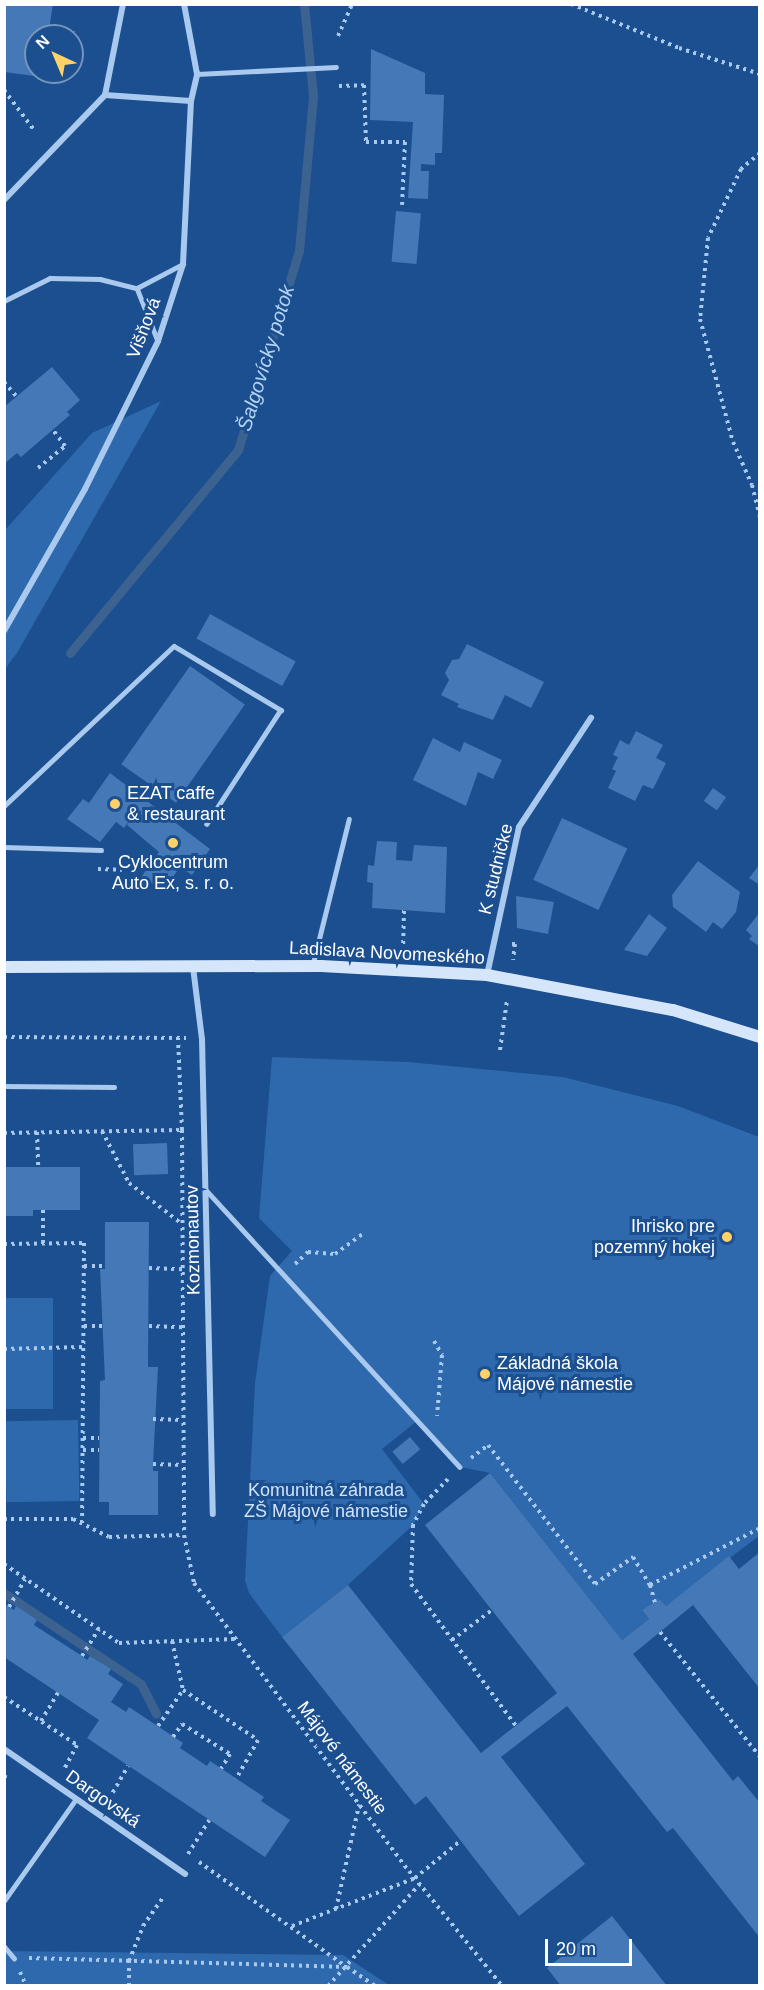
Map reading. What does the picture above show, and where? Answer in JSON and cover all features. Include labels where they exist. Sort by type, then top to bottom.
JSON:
[{"type":"street","points":[[4,200],[105,95],[123,4]]},
{"type":"street","name":"Višňová","points":[[4,631],[85,489],[158,341],[183,264],[191,101],[197,74],[184,4]]},
{"type":"street","points":[[105,95],[191,101]]},
{"type":"street","name":"K studničke","points":[[487,975],[519,827],[591,718]]},
{"type":"street","name":"Ladislava Novomeského","points":[[4,967],[312,966],[402,968],[487,975],[673,1010],[759,1038]]},
{"type":"street","name":"Kozmonautov","points":[[192,967],[202,1039],[213,1514]]},
{"type":"street","name":"Dargovská","points":[[4,1749],[185,1874]]},
{"type":"lane","points":[[197,74],[336,67]]},
{"type":"lane","points":[[4,301],[50,278],[100,279],[137,288],[183,264]]},
{"type":"lane","points":[[137,288],[158,341]]},
{"type":"lane","points":[[4,806],[174,646],[281,710],[207,824]]},
{"type":"lane","points":[[312,966],[349,819]]},
{"type":"lane","points":[[4,847],[101,850]]},
{"type":"lane","points":[[4,1086],[114,1087]]},
{"type":"lane","points":[[207,1191],[460,1467]]},
{"type":"lane","points":[[4,1901],[76,1799]]},
{"type":"lane","points":[[4,1946],[14,1958]]},
{"type":"path","points":[[338,36],[352,4]]},
{"type":"path","points":[[571,4],[668,44],[759,74]]},
{"type":"path","points":[[332,86],[364,85],[366,142],[405,142],[402,205]]},
{"type":"path","points":[[4,90],[34,130]]},
{"type":"path","points":[[759,153],[741,169],[708,238],[700,319],[733,442],[752,485],[759,517]]},
{"type":"path","points":[[4,382],[16,396]]},
{"type":"path","points":[[38,468],[65,446],[53,430]]},
{"type":"path","points":[[402,968],[404,910]]},
{"type":"path","points":[[4,1036],[202,1039]]},
{"type":"path","name":"Májové námestie","points":[[178,1038],[182,1130],[184,1535],[194,1583],[415,1878],[502,1986]]},
{"type":"path","points":[[4,1132],[182,1130]]},
{"type":"path","points":[[102,1131],[129,1183],[182,1224]]},
{"type":"path","points":[[37,1132],[39,1167]]},
{"type":"path","points":[[43,1243],[44,1210]]},
{"type":"path","points":[[283,1274],[308,1251],[335,1254],[365,1232]]},
{"type":"path","points":[[4,1244],[84,1243],[82,1523]]},
{"type":"path","points":[[84,1266],[105,1266]]},
{"type":"path","points":[[149,1268],[182,1269]]},
{"type":"path","points":[[84,1326],[105,1326]]},
{"type":"path","points":[[148,1326],[183,1327]]},
{"type":"path","points":[[434,1341],[442,1355],[436,1441]]},
{"type":"path","points":[[4,1349],[83,1347]]},
{"type":"path","points":[[153,1419],[183,1420]]},
{"type":"path","points":[[83,1438],[99,1438]]},
{"type":"path","points":[[516,1726],[411,1584],[413,1525],[424,1504],[460,1467],[488,1445],[595,1584],[633,1557],[650,1585],[655,1603]]},
{"type":"path","points":[[83,1450],[99,1450]]},
{"type":"path","points":[[153,1464],[183,1465]]},
{"type":"path","points":[[4,1519],[73,1519],[109,1537],[184,1535]]},
{"type":"path","points":[[650,1585],[759,1528]]},
{"type":"path","points":[[4,1564],[119,1643],[236,1639]]},
{"type":"path","points":[[9,1607],[25,1579]]},
{"type":"path","points":[[453,1640],[492,1610]]},
{"type":"path","points":[[82,1656],[99,1629]]},
{"type":"path","points":[[660,1632],[759,1757]]},
{"type":"path","points":[[172,1641],[183,1690],[258,1740],[236,1779]]},
{"type":"path","points":[[158,1726],[183,1690]]},
{"type":"path","points":[[41,1721],[58,1693]]},
{"type":"path","points":[[4,1697],[77,1745],[62,1766],[72,1772]]},
{"type":"path","points":[[173,1737],[182,1724],[230,1754],[221,1769]]},
{"type":"path","points":[[109,1799],[128,1766]]},
{"type":"path","points":[[100,1792],[118,1805]]},
{"type":"path","points":[[336,1909],[359,1804]]},
{"type":"path","points":[[188,1854],[209,1820]]},
{"type":"path","points":[[291,1927],[415,1878],[460,1841]]},
{"type":"path","points":[[179,1848],[375,1986]]},
{"type":"path","points":[[328,1986],[348,1967],[420,1884]]},
{"type":"path","points":[[129,1986],[129,1961],[143,1926],[163,1897]]},
{"type":"path","points":[[14,1958],[348,1967]]},
{"type":"green space","points":[[161,401],[17,653],[5,669],[5,530],[92,433]]},
{"type":"green space","name":"Komunitná záhrada ZŠ Májové námestie","points":[[272,1057],[408,1062],[563,1077],[678,1106],[759,1137],[759,1536],[666,1606],[660,1599],[642,1610],[649,1619],[622,1640],[490,1473],[460,1467],[417,1421],[382,1449],[424,1504],[413,1525],[348,1585],[282,1637],[249,1593],[245,1580],[255,1383],[270,1276],[292,1251],[259,1218]]},
{"type":"green space","points":[[5,1298],[53,1298],[53,1409],[5,1409]]},
{"type":"green space","points":[[78,1420],[79,1501],[6,1502],[5,1421]]},
{"type":"green space","points":[[5,1951],[343,1955],[389,1985],[5,1986]]},
{"type":"building","points":[[4,4],[53,4],[50,24],[24,24],[24,75],[4,72]]},
{"type":"building","points":[[371,49],[425,73],[425,94],[444,95],[442,153],[435,153],[435,165],[421,164],[421,171],[429,171],[428,199],[408,198],[413,122],[370,120]]},
{"type":"building","points":[[396,211],[421,213],[416,264],[392,262]]},
{"type":"building","points":[[52,367],[80,400],[67,412],[70,415],[21,457],[17,453],[4,464],[4,407]]},
{"type":"building","points":[[210,614],[296,662],[282,686],[196,638]]},
{"type":"building","points":[[467,644],[544,682],[531,708],[505,695],[493,720],[457,707],[459,704],[441,695],[449,680],[445,673],[452,660],[459,659]]},
{"type":"building","points":[[190,666],[245,704],[176,803],[121,764]]},
{"type":"building","points":[[636,731],[663,745],[656,758],[666,763],[653,789],[643,785],[635,801],[608,788],[616,771],[612,769],[618,757],[613,755],[620,740],[629,745]]},
{"type":"building","points":[[433,738],[460,752],[464,742],[502,760],[493,779],[478,772],[466,806],[413,780]]},
{"type":"building","points":[[110,773],[210,849],[192,875],[180,867],[163,891],[142,876],[159,852],[127,825],[138,809],[124,828],[116,822],[100,842],[67,819],[83,799],[89,803]]},
{"type":"building","points":[[713,788],[726,797],[717,810],[704,801]]},
{"type":"building","points":[[562,818],[627,848],[599,910],[533,880]]},
{"type":"building","points":[[377,841],[397,842],[396,860],[412,861],[414,845],[447,847],[445,913],[372,908],[373,883],[367,882],[368,865],[374,866]]},
{"type":"building","points":[[698,861],[740,892],[736,912],[722,929],[713,922],[706,932],[673,907],[672,895]]},
{"type":"building","points":[[760,864],[760,885],[749,878]]},
{"type":"building","points":[[516,896],[554,902],[548,934],[517,928]]},
{"type":"building","points":[[760,912],[760,947],[749,939],[752,936],[746,930]]},
{"type":"building","points":[[649,914],[667,928],[647,956],[624,950]]},
{"type":"building","points":[[167,1143],[168,1174],[134,1175],[133,1144]]},
{"type":"building","points":[[4,1167],[80,1167],[80,1210],[33,1210],[33,1216],[4,1216]]},
{"type":"building","points":[[105,1222],[149,1222],[148,1367],[158,1367],[153,1471],[158,1471],[158,1515],[109,1515],[109,1502],[99,1502],[100,1381],[105,1380],[100,1269],[105,1269]]},
{"type":"building","points":[[410,1437],[420,1449],[403,1464],[392,1452]]},
{"type":"building","points":[[490,1473],[622,1640],[649,1619],[642,1610],[646,1607],[660,1599],[666,1606],[729,1556],[739,1569],[760,1552],[760,1689],[693,1605],[633,1654],[733,1781],[738,1776],[760,1803],[760,1938],[673,1828],[667,1832],[567,1706],[501,1757],[585,1864],[519,1916],[426,1796],[415,1805],[282,1637],[348,1585],[481,1753],[557,1693],[425,1525]]},
{"type":"building","points":[[4,1604],[14,1610],[16,1606],[37,1620],[34,1625],[87,1660],[90,1656],[111,1669],[108,1674],[123,1684],[111,1702],[126,1712],[129,1707],[183,1743],[180,1748],[207,1766],[210,1761],[264,1797],[261,1801],[290,1820],[265,1857],[87,1738],[99,1720],[4,1657]]},
{"type":"building","points":[[612,1916],[667,1986],[561,1986],[547,1968]]},
{"type":"waterway","name":"Šalgovícky potok","points":[[70,653],[238,450],[299,251],[313,96],[304,4]]},
{"type":"waterway","points":[[4,1593],[141,1684],[156,1713]]},
{"type":"place","name":"EZAT caffe & restaurant","points":[[115,804]]},
{"type":"place","name":"Cyklocentrum Auto Ex, s. r. o.","points":[[173,843]]},
{"type":"place","name":"Ihrisko pre pozemný hokej","points":[[727,1237]]},
{"type":"place","name":"Základná škola Májové námestie","points":[[485,1374]]}]
